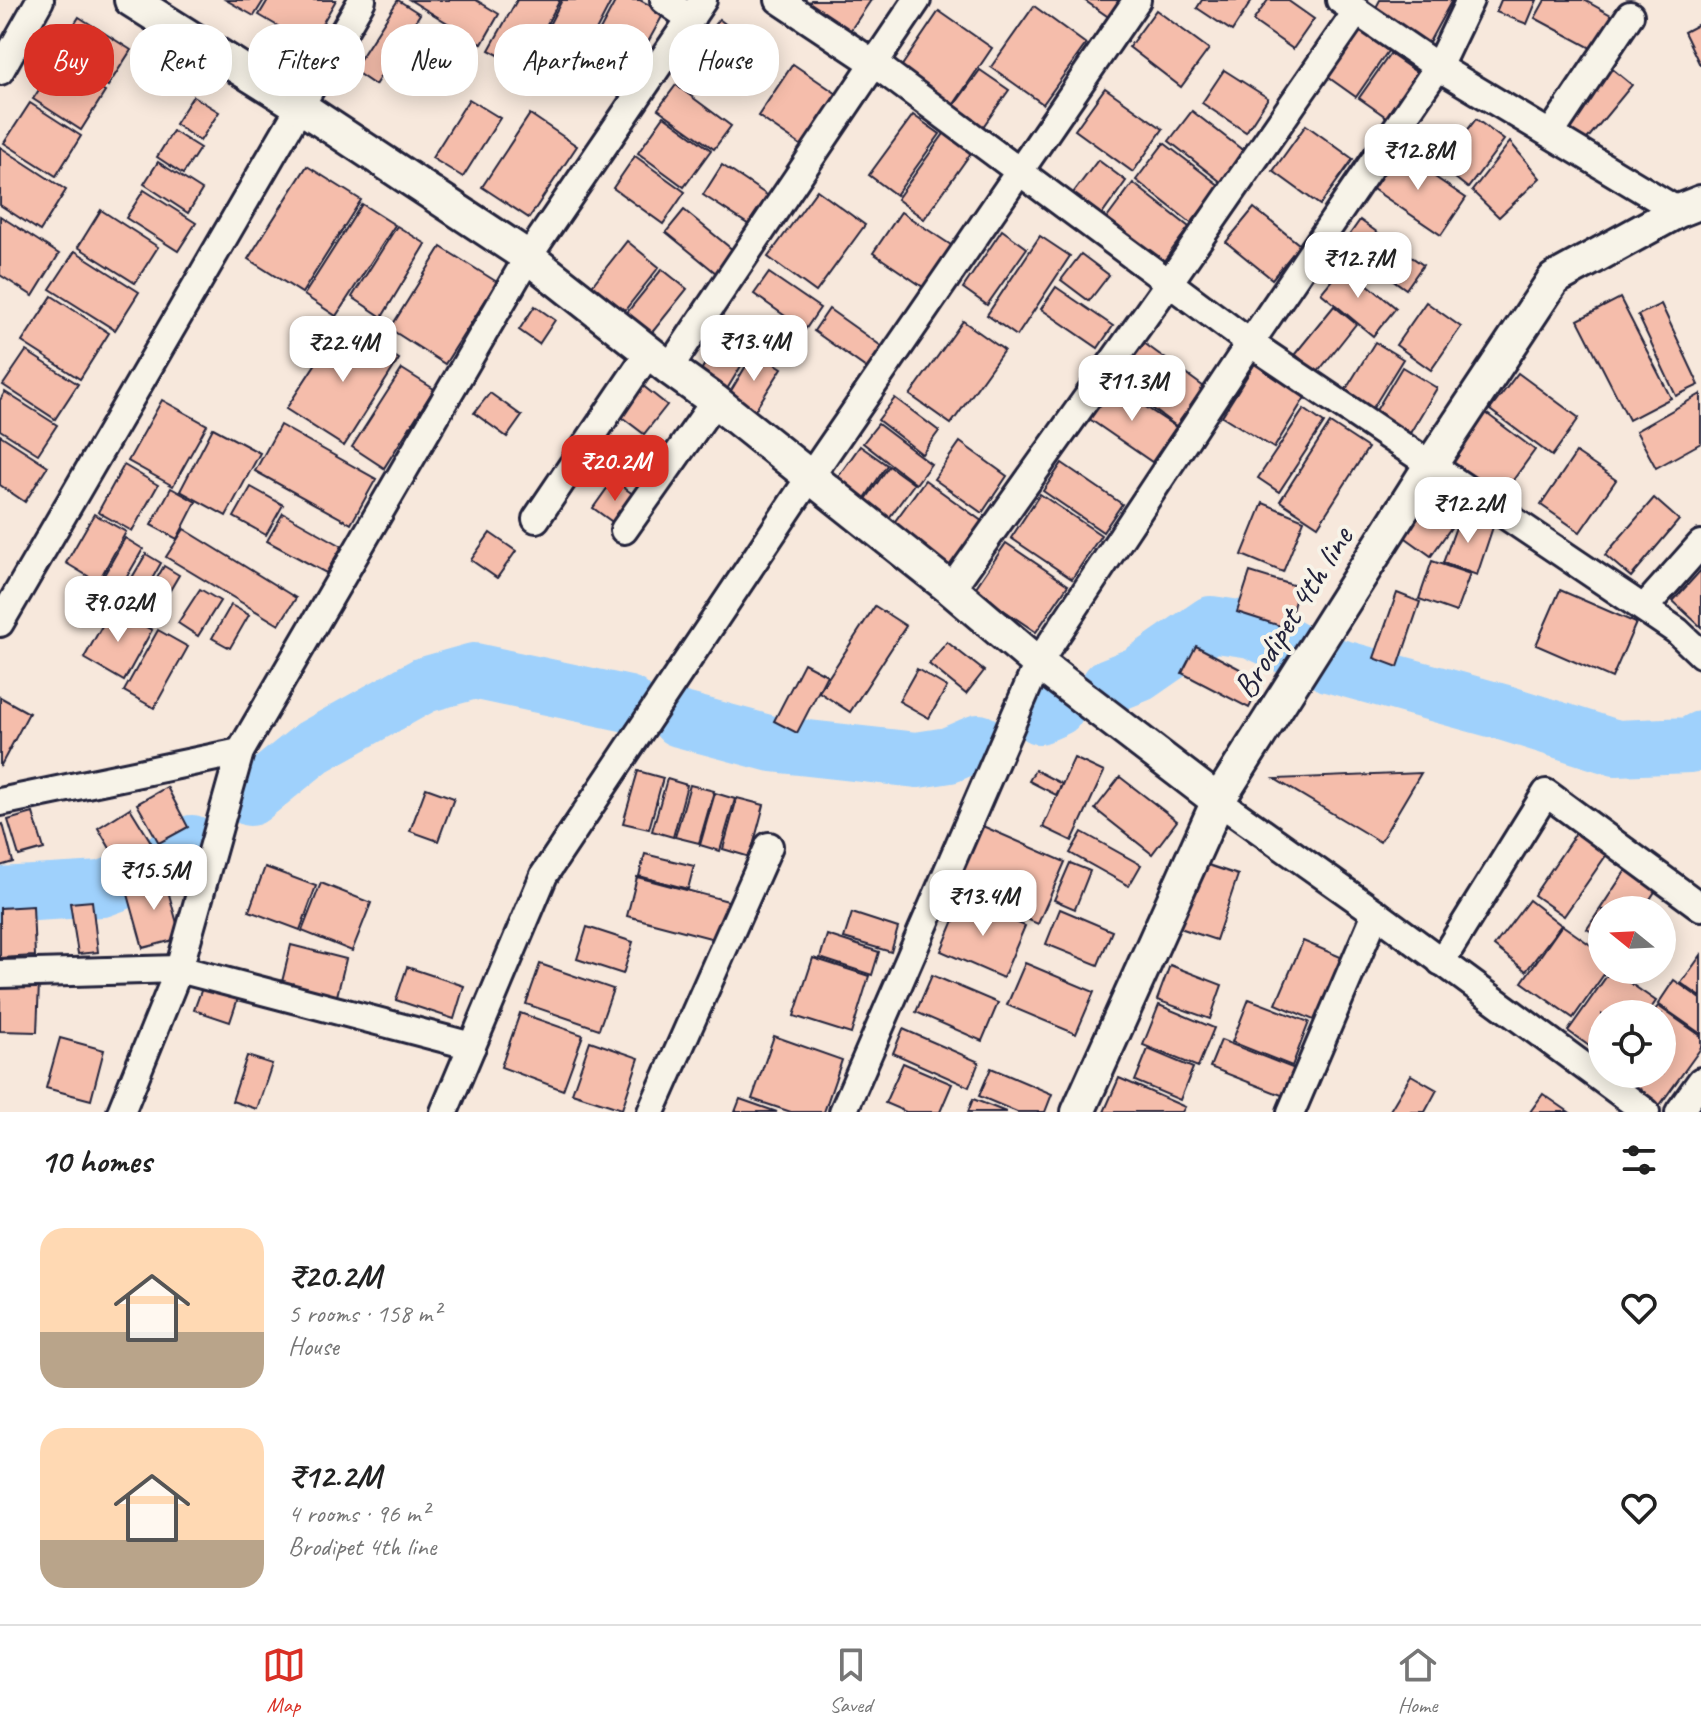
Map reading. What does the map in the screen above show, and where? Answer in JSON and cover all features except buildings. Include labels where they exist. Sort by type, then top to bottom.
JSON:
[{"type":"street","points":[[0,71],[40,0]]},
{"type":"street","points":[[131,0],[301,107],[528,257],[715,401],[951,589],[1038,663],[1218,801],[1646,1112]]},
{"type":"street","points":[[0,623],[362,0]]},
{"type":"street","points":[[121,1112],[179,969],[240,752],[528,257],[697,10],[664,0]]},
{"type":"street","points":[[779,0],[875,64],[1250,343],[1644,608],[1677,631],[1701,654]]},
{"type":"street","points":[[536,519],[659,360],[875,64],[917,0]]},
{"type":"street","points":[[444,1112],[544,875],[810,477],[1137,0]]},
{"type":"street","points":[[843,1112],[1038,663],[1438,67],[1470,0]]},
{"type":"street","points":[[951,589],[1168,284],[1348,6],[1438,67],[1551,133],[1690,206]]},
{"type":"street","points":[[1551,133],[1630,15]]},
{"type":"street","name":"Brodipet 4th line","points":[[1078,1112],[1218,801],[1430,466],[1554,279],[1690,206]]},
{"type":"street","points":[[624,530],[715,401]]},
{"type":"street","points":[[1644,608],[1701,544]]},
{"type":"street","points":[[0,802],[240,752]]},
{"type":"street","points":[[1441,962],[1546,793],[1701,907]]},
{"type":"street","points":[[651,1112],[769,846]]},
{"type":"street","points":[[1291,1112],[1376,913]]},
{"type":"street","points":[[0,974],[179,969],[472,1046]]},
{"type":"street","points":[[1679,1112],[1701,1081]]},
{"type":"waterway","points":[[1109,686],[1139,674],[1211,624],[1252,630],[1289,647]]},
{"type":"waterway","points":[[1328,664],[1502,712],[1616,748],[1690,745],[1701,739]]},
{"type":"waterway","points":[[250,798],[313,747],[424,685],[474,671],[628,704]]},
{"type":"waterway","points":[[1039,716],[1057,708]]},
{"type":"waterway","points":[[679,719],[772,744],[917,760],[949,755],[979,742]]},
{"type":"waterway","points":[[0,895],[102,889],[140,875],[192,843]]}]
